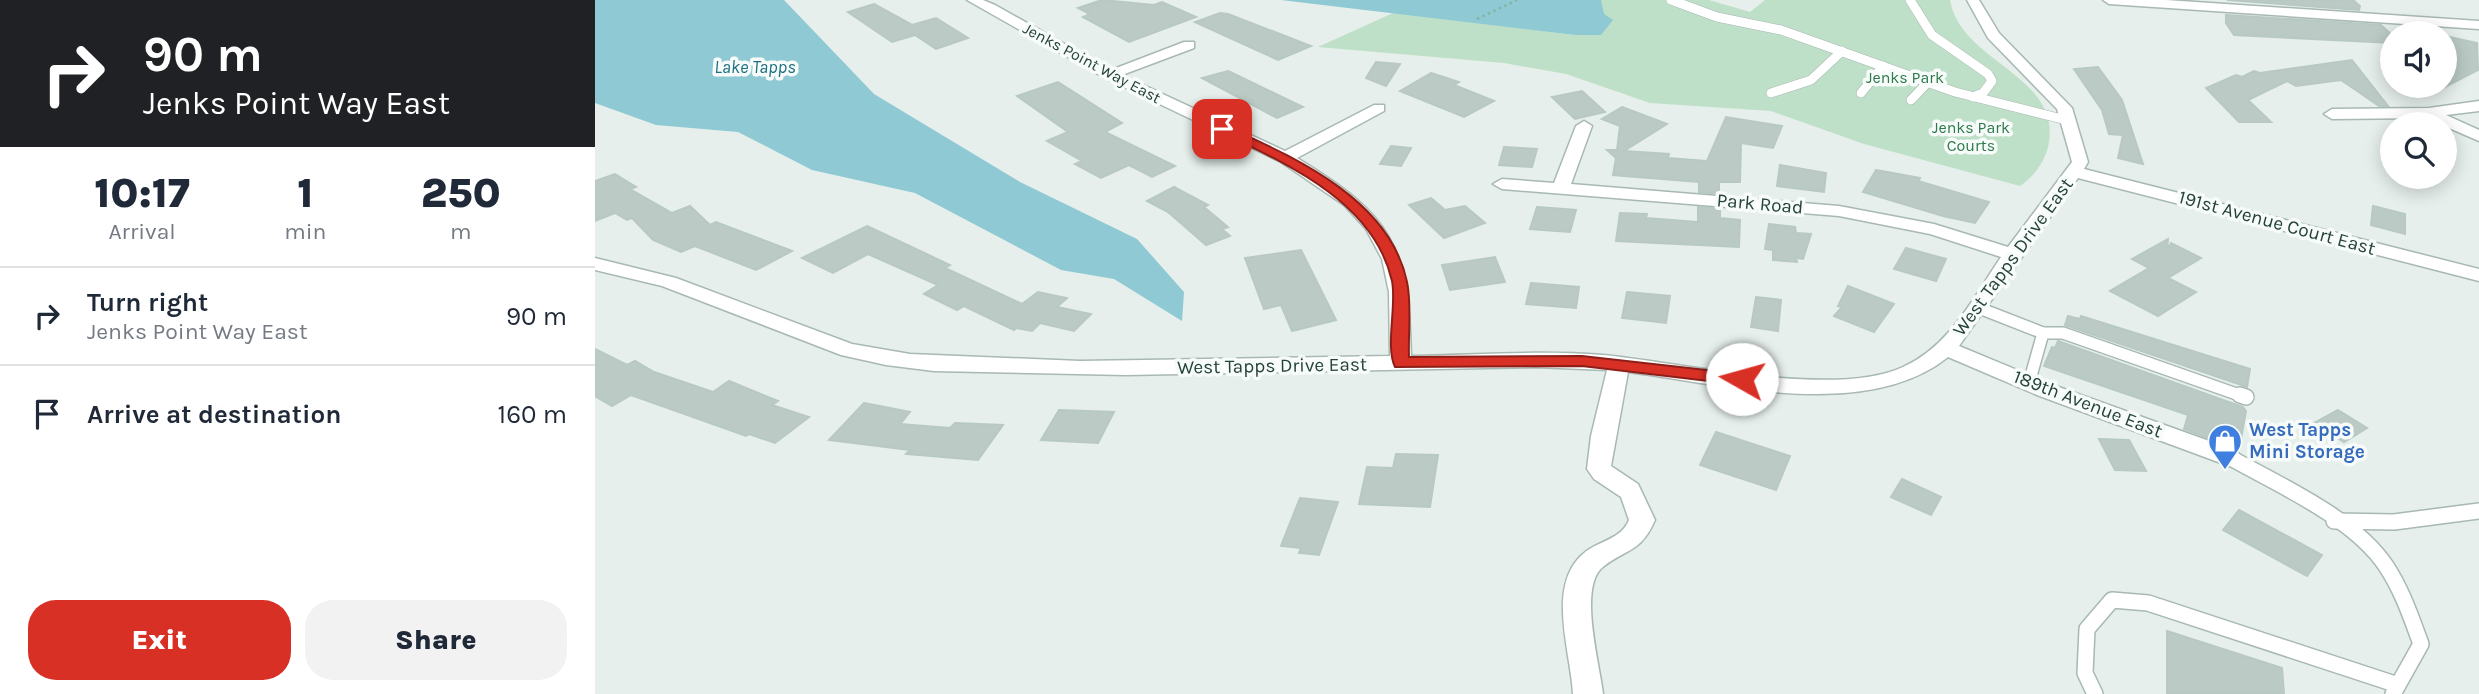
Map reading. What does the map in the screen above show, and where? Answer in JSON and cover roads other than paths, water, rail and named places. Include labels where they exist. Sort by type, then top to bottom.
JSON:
[{"type":"street","name":"Jenks Point Way East","points":[[973,0],[1110,75],[1284,158],[1342,195],[1372,225],[1383,242],[1400,283],[1401,363]]},
{"type":"street","name":"West Tapps Drive East","points":[[595,264],[656,277],[822,344],[907,361],[997,367],[1126,369],[1545,360],[1619,364],[1768,382],[1860,384],[1903,375],[1947,349],[2080,162],[2070,121],[2057,98],[1993,35],[1973,0]]},
{"type":"street","points":[[2109,0],[2479,25]]},
{"type":"street","points":[[1110,75],[1189,45]]},
{"type":"street","points":[[2436,112],[2479,106]]},
{"type":"street","points":[[1284,158],[1379,108]]},
{"type":"street","points":[[2332,114],[2380,114]]},
{"type":"street","points":[[1561,187],[1584,126]]},
{"type":"street","points":[[2457,126],[2479,136]]},
{"type":"street","name":"191st Avenue Court East","points":[[2074,172],[2479,275]]},
{"type":"street","name":"Park Road","points":[[1502,184],[1839,211],[1934,229],[2012,255]]},
{"type":"street","name":"189th Avenue East","points":[[1947,349],[2029,383],[2229,457]]},
{"type":"street","points":[[1588,694],[1577,624],[1582,575],[1595,558],[1630,542],[1642,520],[1633,494],[1607,477],[1598,467],[1596,457],[1613,400],[1619,364]]},
{"type":"lane","points":[[1671,0],[1717,17],[1767,26],[1973,97],[2070,121]]},
{"type":"lane","points":[[1910,0],[1917,20],[1940,44],[1988,74],[1992,81],[1989,88],[1973,97]]},
{"type":"lane","points":[[1771,93],[1811,80],[1842,51]]},
{"type":"lane","points":[[1861,93],[1883,66]]},
{"type":"lane","points":[[1912,100],[1928,82]]},
{"type":"lane","points":[[1979,307],[2043,333],[2063,334],[2246,397]]},
{"type":"lane","points":[[2029,383],[2043,333]]},
{"type":"lane","points":[[2095,694],[2085,673],[2087,629],[2112,600],[2148,603],[2396,690],[2421,644],[2406,603],[2378,556],[2334,520],[2229,457]]},
{"type":"lane","points":[[2334,520],[2394,523],[2479,511]]},
{"type":"water","name":"Lake Tapps","points":[[595,0],[784,0],[874,94],[1020,182],[1137,239],[1184,292],[1182,321],[1114,279],[1061,270],[915,193],[812,170],[738,132],[656,125],[595,103]]},
{"type":"water","points":[[1281,0],[1601,0],[1604,14],[1613,20],[1601,35],[1575,35]]},
{"type":"place","name":"West Tapps Mini Storage","points":[[2225,471]]},
{"type":"park label","name":"Jenks Park","points":[[1905,77]]},
{"type":"park label","name":"Jenks Park Courts","points":[[1971,136]]}]
